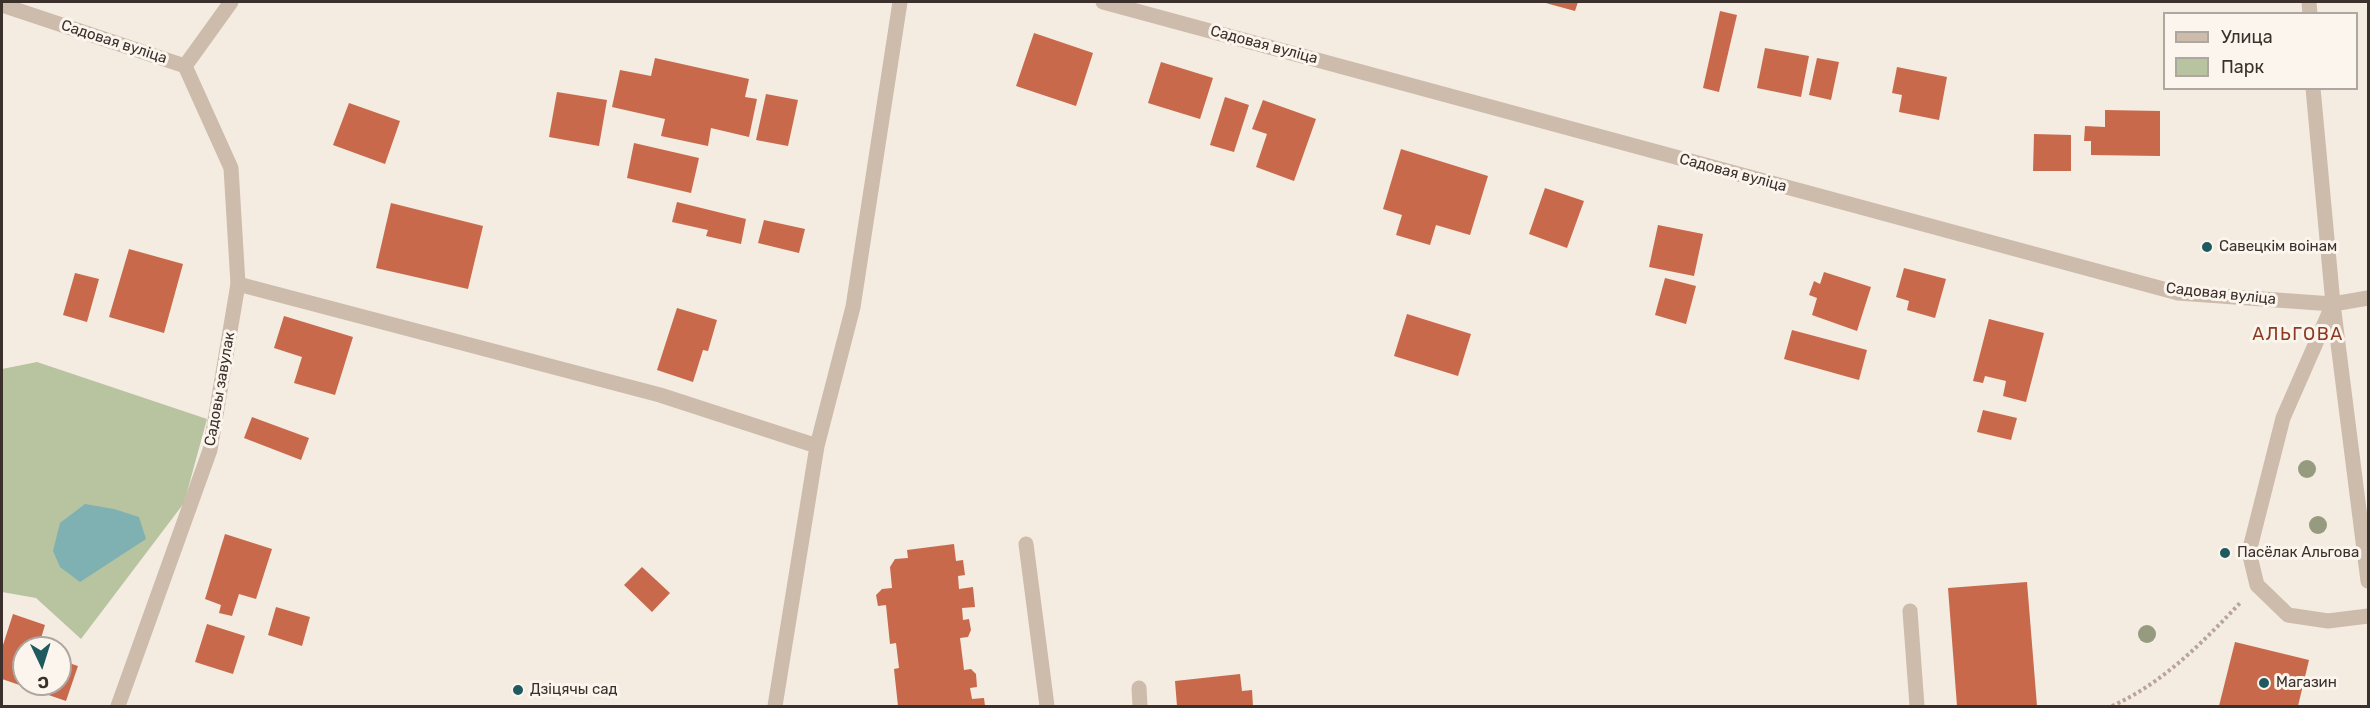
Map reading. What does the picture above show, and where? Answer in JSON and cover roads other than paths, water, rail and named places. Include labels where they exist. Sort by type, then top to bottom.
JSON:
[{"type":"street","name":"Садовая вуліца","points":[[2,5],[185,66],[231,2]]},
{"type":"street","points":[[775,706],[817,447],[853,307],[900,2]]},
{"type":"street","name":"Садовая вуліца","points":[[1103,2],[2178,293],[2333,304],[2368,298]]},
{"type":"street","name":"Садовы завулак","points":[[118,706],[210,450],[238,284],[231,168],[185,66]]},
{"type":"street","points":[[2313,90],[2333,304],[2367,557],[2368,581]]},
{"type":"street","points":[[238,284],[660,395],[817,447]]},
{"type":"street","points":[[2333,304],[2283,418],[2249,552],[2257,585],[2288,615],[2328,621],[2368,616]]},
{"type":"street","points":[[1026,544],[1047,706]]},
{"type":"street","points":[[1910,611],[1917,706]]},
{"type":"street","points":[[1139,688],[1140,706]]},
{"type":"water","points":[[85,504],[114,509],[139,517],[146,539],[80,582],[60,567],[53,551],[60,523]]},
{"type":"place","name":"Савецкім воінам","points":[[2207,247]]},
{"type":"place","name":"Пасёлак Альгова","points":[[2225,553]]},
{"type":"place","name":"Магазин","points":[[2264,683]]},
{"type":"place","name":"Дзіцячы сад","points":[[518,690]]},
{"type":"district","name":"АЛЬГОВА","points":[[2298,335]]}]
